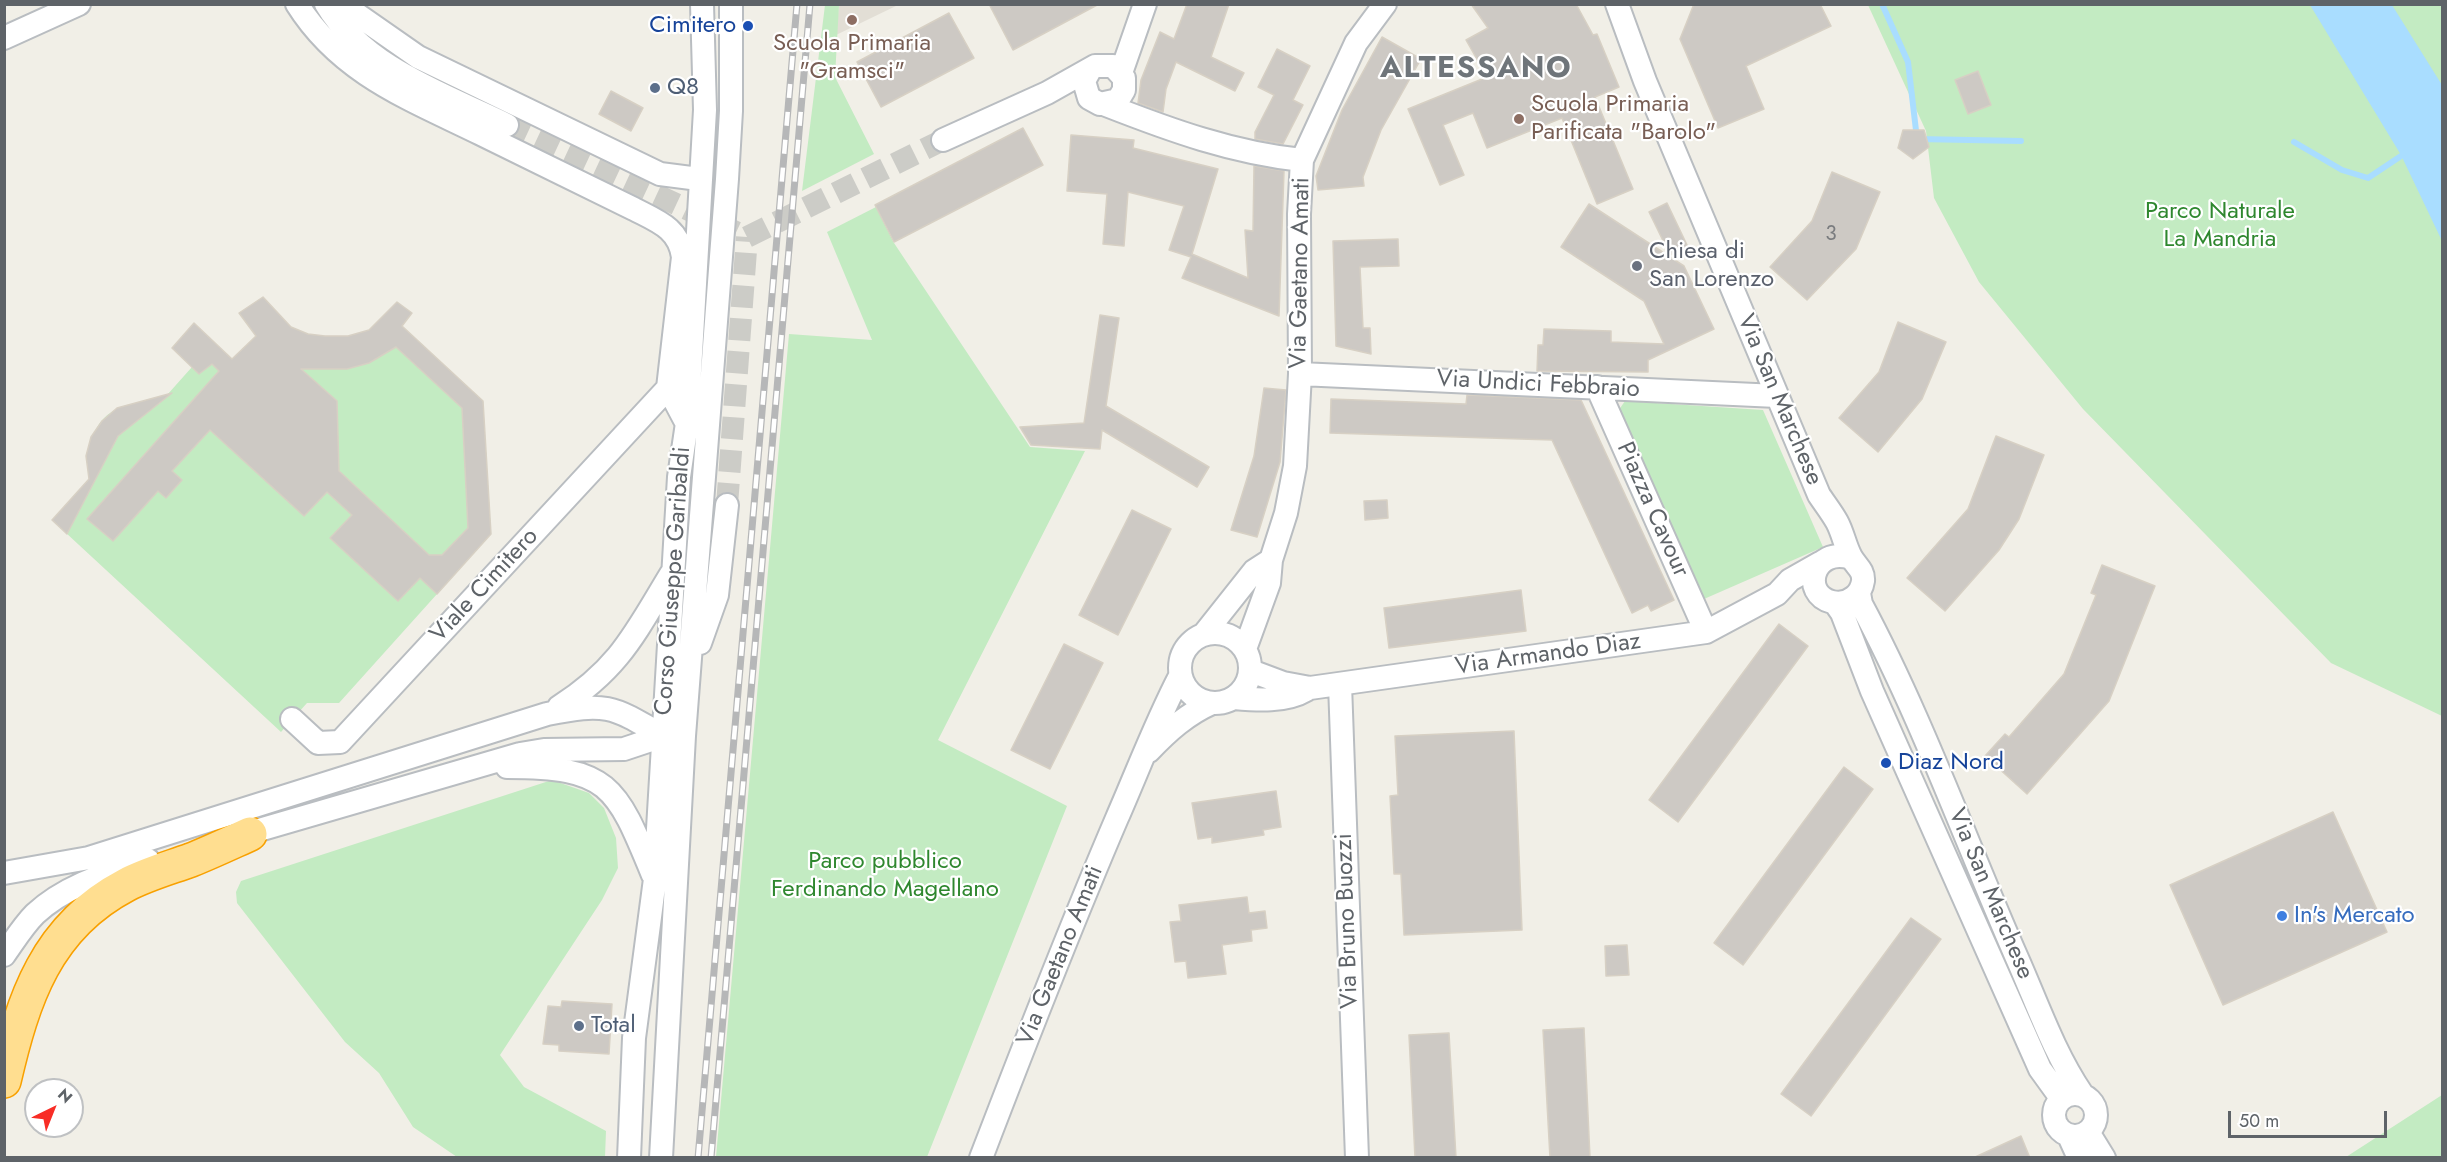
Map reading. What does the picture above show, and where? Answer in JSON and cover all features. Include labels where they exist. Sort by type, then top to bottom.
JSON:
[{"type":"highway","points":[[4,1081],[16,1027],[35,978],[63,937],[81,918],[125,885],[250,834]]},
{"type":"street","points":[[4,38],[79,4]]},
{"type":"street","points":[[297,4],[309,24],[338,55],[379,84],[634,209],[673,231],[682,246],[683,257],[669,388],[687,423]]},
{"type":"street","points":[[326,4],[359,44],[396,70],[507,125]]},
{"type":"street","points":[[342,4],[418,57],[660,174],[699,179]]},
{"type":"street","name":"Corso Giuseppe Garibaldi","points":[[661,1158],[674,736],[673,570],[679,477],[687,423],[699,179],[705,110],[702,4]]},
{"type":"street","name":"Corso Giuseppe Garibaldi","points":[[629,1158],[634,1038],[674,736],[690,670],[729,145],[733,34],[730,4]]},
{"type":"street","points":[[943,140],[1047,93],[1111,74],[1135,32],[1145,4]]},
{"type":"street","name":"Via Gaetano Amati","points":[[1245,649],[1269,583],[1271,560],[1286,513],[1295,466],[1300,374],[1299,214],[1302,160],[1356,42],[1385,4]]},
{"type":"street","name":"Via San Marchese","points":[[1617,4],[1645,81],[1819,495]]},
{"type":"street","points":[[1111,74],[1084,81],[1086,93],[1094,102],[1153,123],[1255,154],[1302,160]]},
{"type":"street","points":[[1106,105],[1118,100],[1111,74]]},
{"type":"street","points":[[1111,74],[1153,123]]},
{"type":"street","points":[[1047,93],[1086,93]]},
{"type":"street","name":"Via Undici Febbraio","points":[[1300,374],[1777,396]]},
{"type":"street","name":"Piazza Cavour","points":[[1597,387],[1706,632]]},
{"type":"street","name":"Viale Cimitero","points":[[292,719],[318,743],[340,742],[669,388]]},
{"type":"street","points":[[1819,495],[1837,523],[1851,558],[1860,568],[1863,580],[1859,593],[1848,601],[1826,598],[1814,583],[1815,572],[1824,560],[1840,555],[1851,558]]},
{"type":"street","points":[[1819,495],[1824,560]]},
{"type":"street","points":[[690,670],[717,595],[727,505]]},
{"type":"street","points":[[1204,634],[1254,571],[1271,560]]},
{"type":"street","name":"Via Armando Diaz","points":[[1251,671],[1283,683],[1310,688],[1706,632],[1777,594],[1790,580],[1824,560]]},
{"type":"street","points":[[548,714],[583,692],[618,660],[673,570]]},
{"type":"street","name":"Via San Marchese","points":[[1859,593],[1861,604],[1900,679],[1984,884],[2062,1059],[2071,1096]]},
{"type":"street","name":"Via Armando Diaz","points":[[1777,594],[1826,598]]},
{"type":"street","name":"Via San Marchese","points":[[1826,598],[1842,613],[1872,691],[2040,1069],[2071,1096]]},
{"type":"street","points":[[1223,633],[1233,637],[1245,649],[1251,671],[1243,691],[1223,701],[1192,695],[1180,676],[1181,655],[1194,639],[1204,634],[1223,633]]},
{"type":"street","name":"Via Gaetano Amati","points":[[981,1158],[1070,926],[1144,756],[1155,723],[1180,676]]},
{"type":"street","name":"Via Bruno Buozzi","points":[[1340,684],[1357,1158]]},
{"type":"street","name":"Via Armando Diaz","points":[[1223,701],[1297,695],[1310,688]]},
{"type":"street","name":"Via Gaetano Amati","points":[[1144,756],[1169,730],[1199,709],[1223,701]]},
{"type":"street","points":[[4,873],[99,855],[548,714],[582,707],[606,707],[674,736]]},
{"type":"street","points":[[4,955],[34,915],[70,890],[97,877],[185,848],[250,834],[475,766],[544,750],[624,749],[674,736]]},
{"type":"street","points":[[475,766],[551,767],[578,771],[596,780],[609,791],[627,815],[655,879]]},
{"type":"street","points":[[2079,1158],[2079,1134],[2097,1117],[2096,1107],[2091,1100],[2071,1096],[2055,1106],[2056,1124],[2061,1131],[2079,1134],[2104,1158]]},
{"type":"shaded area","name":"Scuola Primaria \"Gramsci\"","points":[[839,5],[898,5],[836,35]]},
{"type":"green space","points":[[825,5],[839,5],[835,77],[874,154],[802,191]]},
{"type":"green space","name":"Parco Naturale La Mandria","points":[[1868,5],[2442,5],[2442,716],[2331,663],[2083,409],[1979,282],[1934,198],[1926,131]]},
{"type":"green space","name":"Parco pubblico Ferdinando Magellano","points":[[876,207],[894,243],[1030,447],[1085,451],[938,740],[1067,806],[927,1157],[716,1157],[789,334],[872,340],[827,232]]},
{"type":"green space","points":[[263,297],[293,328],[321,336],[343,337],[371,329],[397,302],[412,313],[402,326],[483,401],[491,534],[339,703],[307,703],[281,732],[52,520],[89,479],[90,445],[102,420],[125,406],[140,403],[159,404],[192,367],[172,348],[194,323],[229,364],[256,336],[239,313]]},
{"type":"green space","points":[[1625,401],[1763,410],[1823,547],[1704,599],[1614,417]]},
{"type":"green space","points":[[552,780],[589,793],[604,808],[616,838],[618,868],[602,900],[500,1055],[524,1087],[606,1131],[605,1157],[457,1157],[413,1127],[379,1073],[345,1042],[237,903],[236,892],[241,881]]},
{"type":"green space","points":[[2442,1095],[2442,1157],[2346,1157]]},
{"type":"water","points":[[2310,5],[2392,5],[2442,85],[2442,241],[2401,155]]},
{"type":"building","points":[[989,4],[1099,4],[1013,50]]},
{"type":"building","points":[[1187,4],[1229,4],[1211,57],[1244,73],[1235,91],[1176,62],[1166,89],[1163,112],[1138,103],[1141,80],[1160,32],[1174,39]]},
{"type":"building","points":[[1471,4],[1576,4],[1593,35],[1597,34],[1619,87],[1595,97],[1633,189],[1597,204],[1562,118],[1487,148],[1473,113],[1443,125],[1464,175],[1440,185],[1408,109],[1487,77],[1466,40],[1488,28]]},
{"type":"building","points":[[1694,4],[1820,4],[1831,26],[1746,66],[1764,109],[1718,128],[1680,39]]},
{"type":"building","points":[[949,13],[974,58],[881,107],[857,62]]},
{"type":"building","points":[[1382,37],[1421,59],[1381,130],[1363,177],[1364,186],[1318,190],[1316,176],[1342,110]]},
{"type":"building","points":[[1277,49],[1310,66],[1293,100],[1303,105],[1283,144],[1255,139],[1255,132],[1274,95],[1258,87]]},
{"type":"building","points":[[1978,71],[1991,105],[1968,114],[1955,80]]},
{"type":"building","points":[[611,91],[643,108],[631,131],[599,114]]},
{"type":"building","points":[[1023,128],[1043,165],[894,242],[875,205]]},
{"type":"building","points":[[1903,130],[1924,130],[1929,147],[1913,159],[1898,148]]},
{"type":"building","points":[[1071,135],[1134,140],[1133,148],[1218,169],[1192,254],[1248,278],[1245,230],[1253,231],[1254,166],[1284,171],[1279,316],[1182,278],[1191,257],[1169,250],[1184,206],[1128,192],[1124,246],[1103,244],[1107,194],[1067,191]]},
{"type":"building","points":[[1832,172],[1880,192],[1856,249],[1807,300],[1770,267],[1812,221]]},
{"type":"building","points":[[1667,203],[1688,247],[1670,255],[1649,212]]},
{"type":"building","name":"Chiesa di San Lorenzo","points":[[1589,204],[1684,266],[1714,329],[1648,360],[1648,372],[1537,371],[1538,345],[1543,345],[1544,329],[1611,331],[1611,342],[1664,344],[1644,301],[1561,247]]},
{"type":"building","points":[[1398,239],[1399,266],[1360,267],[1363,328],[1370,328],[1371,354],[1336,346],[1333,241]]},
{"type":"building","points":[[263,297],[291,327],[308,334],[348,336],[369,330],[397,302],[412,313],[402,326],[483,401],[491,534],[437,594],[420,578],[398,601],[330,538],[352,515],[327,492],[304,516],[210,430],[172,471],[182,480],[166,498],[158,491],[113,541],[87,519],[219,371],[212,364],[199,374],[172,348],[194,323],[232,359],[256,336],[239,313]],"holes":[[[396,347],[462,408],[468,528],[442,555],[429,555],[339,471],[337,401],[301,369],[347,369],[369,363]]]},
{"type":"building","points":[[1100,315],[1119,318],[1106,406],[1209,467],[1197,487],[1102,430],[1100,449],[1031,445],[1020,427],[1084,423]]},
{"type":"building","points":[[1898,322],[1946,342],[1922,399],[1878,452],[1839,418],[1879,372]]},
{"type":"building","points":[[1264,388],[1286,390],[1280,462],[1257,537],[1231,530],[1254,456]]},
{"type":"building","points":[[172,393],[118,436],[67,534],[52,520],[89,479],[86,456],[91,437],[102,421],[117,408]]},
{"type":"building","points":[[1467,395],[1581,400],[1674,600],[1651,611],[1648,605],[1632,613],[1552,440],[1330,433],[1331,399],[1466,404]]},
{"type":"building","points":[[1996,436],[2044,455],[2019,519],[1999,550],[1945,611],[1907,578],[1968,509]]},
{"type":"building","points":[[1387,500],[1388,518],[1365,520],[1364,501]]},
{"type":"building","points":[[1132,510],[1171,529],[1118,635],[1079,615]]},
{"type":"building","points":[[2102,565],[2155,586],[2109,701],[2027,794],[1985,756],[2005,734],[2009,737],[2064,674],[2096,595],[2091,593]]},
{"type":"building","points":[[1521,590],[1526,631],[1389,648],[1384,608]]},
{"type":"building","points":[[1779,624],[1808,646],[1678,822],[1649,800]]},
{"type":"building","points":[[1064,644],[1103,663],[1050,769],[1011,750]]},
{"type":"building","points":[[1514,731],[1522,930],[1404,935],[1401,874],[1394,874],[1390,796],[1398,795],[1395,736]]},
{"type":"building","points":[[1844,767],[1873,789],[1743,965],[1714,943]]},
{"type":"building","points":[[1276,791],[1281,827],[1263,830],[1264,835],[1212,843],[1212,837],[1198,839],[1192,803]]},
{"type":"building","name":"In's Mercato","points":[[2333,812],[2387,932],[2223,1005],[2170,885]]},
{"type":"building","points":[[1247,897],[1249,913],[1265,911],[1267,928],[1251,930],[1252,941],[1222,945],[1226,974],[1188,978],[1186,961],[1175,962],[1170,922],[1181,921],[1179,905]]},
{"type":"building","points":[[1911,918],[1941,939],[1811,1116],[1781,1094]]},
{"type":"building","points":[[1627,945],[1629,975],[1606,976],[1605,946]]},
{"type":"building","points":[[562,1001],[612,1004],[609,1054],[559,1051],[559,1045],[543,1044],[548,1006],[561,1007]]},
{"type":"building","points":[[1584,1028],[1590,1158],[1550,1158],[1543,1030]]},
{"type":"building","points":[[1449,1033],[1456,1158],[1415,1158],[1409,1035]]},
{"type":"building","points":[[2021,1136],[2030,1158],[1973,1158]]},
{"type":"waterway","points":[[1882,4],[1908,62],[1917,139],[2021,141]]},
{"type":"waterway","points":[[2294,142],[2342,170],[2368,178],[2401,156]]},
{"type":"tunnel","points":[[507,125],[740,234]]},
{"type":"tunnel","points":[[747,237],[943,140]]},
{"type":"tunnel","points":[[727,505],[747,237]]},
{"type":"railway","points":[[698,1158],[797,4]]},
{"type":"railway","points":[[711,1158],[810,4]]},
{"type":"place","name":"Scuola Primaria \"Gramsci\"","points":[[852,20]]},
{"type":"place","name":"Cimitero","points":[[748,26]]},
{"type":"place","name":"Q8","points":[[655,88]]},
{"type":"place","name":"Scuola Primaria Parificata \"Barolo\"","points":[[1519,119]]},
{"type":"place","name":"Chiesa di San Lorenzo","points":[[1637,266]]},
{"type":"place","name":"Diaz Nord","points":[[1886,763]]},
{"type":"place","name":"In's Mercato","points":[[2282,916]]},
{"type":"place","name":"Total","points":[[579,1026]]},
{"type":"district","name":"ALTESSANO","points":[[1476,70]]}]
